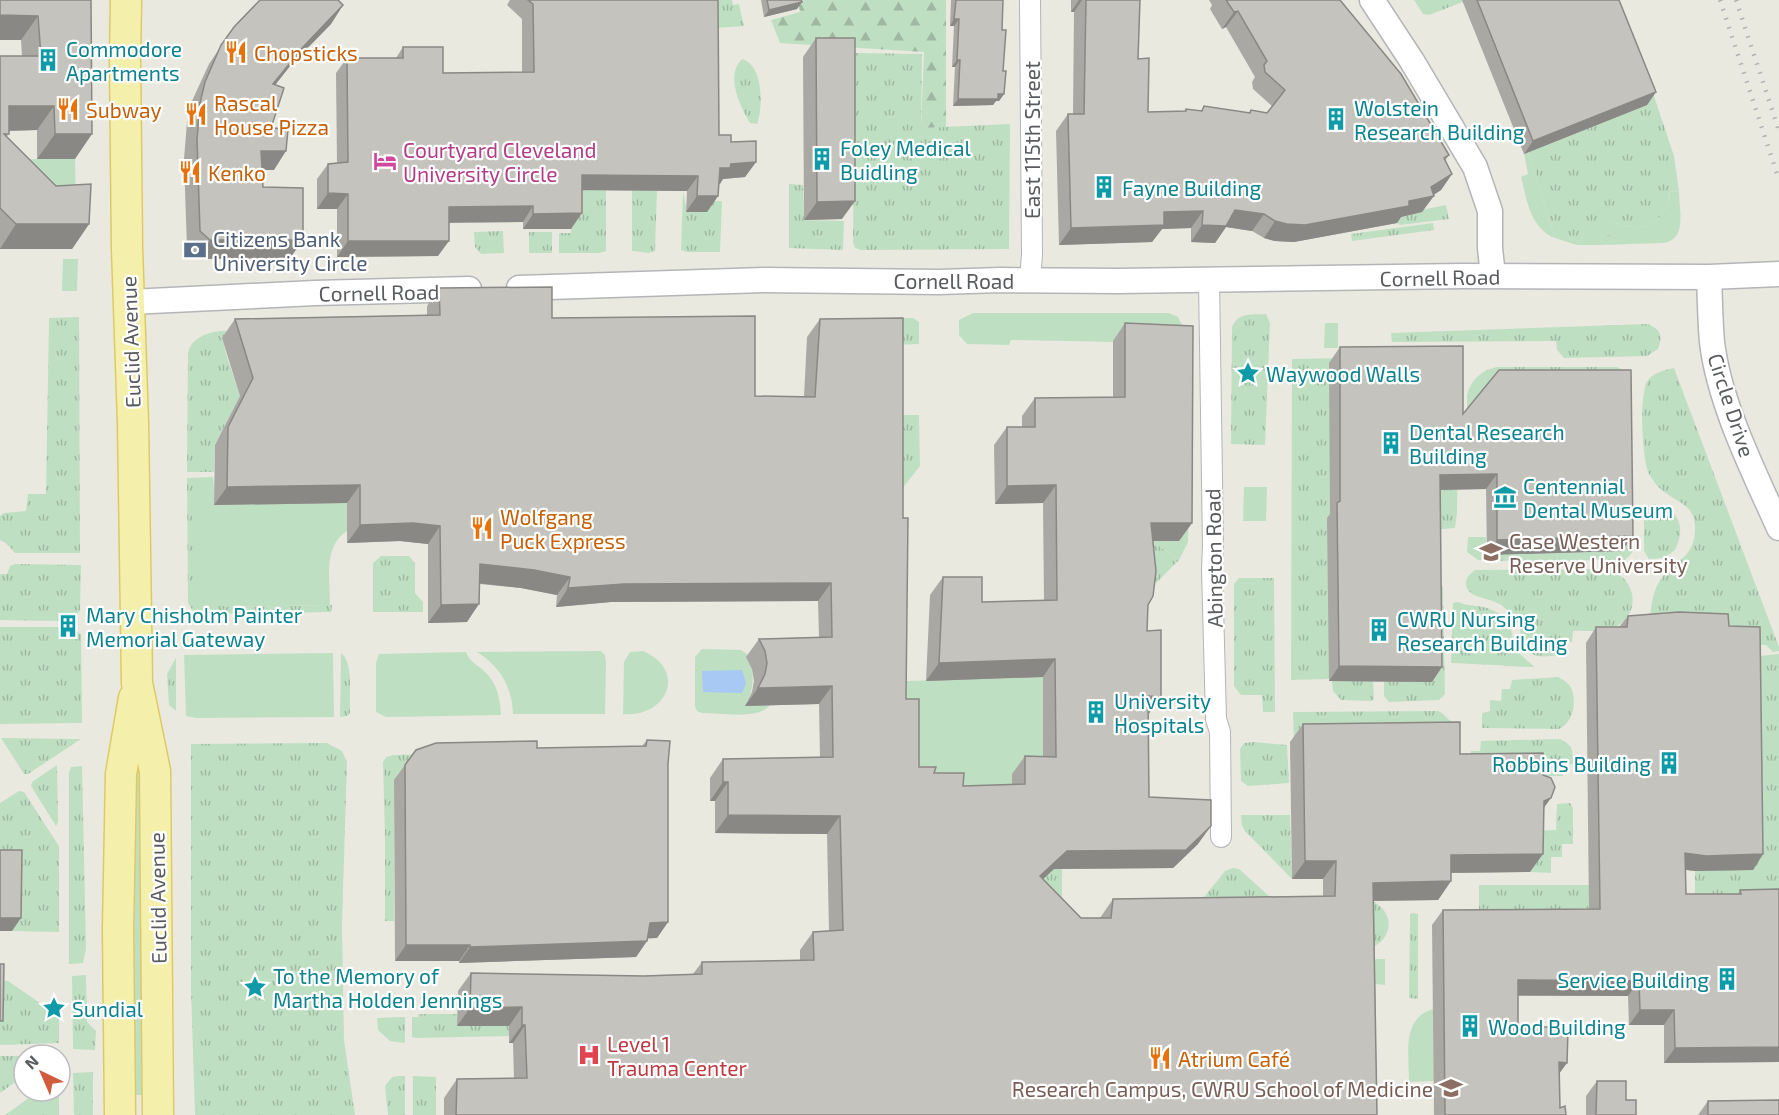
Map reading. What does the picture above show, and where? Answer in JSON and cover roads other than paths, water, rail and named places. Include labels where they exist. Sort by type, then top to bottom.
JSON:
[{"type":"main road","name":"Euclid Avenue","points":[[126,0],[127,248],[137,683],[155,771],[158,1115]]},
{"type":"main road","name":"Euclid Avenue","points":[[120,1115],[118,928],[121,774],[137,683]]},
{"type":"street","name":"East 115th Street","points":[[1030,0],[1032,254],[1030,280]]},
{"type":"street","points":[[1372,0],[1412,61],[1475,167],[1490,211],[1492,276]]},
{"type":"street","name":"Cornell Road","points":[[130,302],[315,293],[764,280],[939,282],[1492,276],[1709,277],[1779,274]]},
{"type":"street","name":"Circle Drive","points":[[1709,277],[1712,342],[1724,394],[1779,528]]},
{"type":"street","name":"Abington Road","points":[[1209,279],[1212,569],[1216,719],[1220,732],[1221,837]]},
{"type":"water","points":[[742,670],[746,683],[742,693],[703,692],[702,671]]},
{"type":"railway","points":[[1720,0],[1779,180]]},
{"type":"railway","points":[[1736,0],[1779,131]]},
{"type":"place","name":"Chopsticks","points":[[236,52]]},
{"type":"place","name":"Commodore Apartments","points":[[48,60]]},
{"type":"place","name":"Subway","points":[[68,109]]},
{"type":"place","name":"Rascal House Pizza","points":[[196,114]]},
{"type":"place","name":"Wolstein Research Building","points":[[1336,119]]},
{"type":"place","name":"Foley Medical Buidling","points":[[822,159]]},
{"type":"place","name":"Courtyard Cleveland University Circle","points":[[385,161]]},
{"type":"place","name":"Kenko","points":[[190,172]]},
{"type":"place","name":"Fayne Building","points":[[1104,187]]},
{"type":"place","name":"Citizens Bank University Circle","points":[[195,250]]},
{"type":"place","name":"Waywood Walls","points":[[1248,373]]},
{"type":"place","name":"Dental Research Building","points":[[1391,443]]},
{"type":"place","name":"Centennial Dental Museum","points":[[1505,497]]},
{"type":"place","name":"Wolfgang Puck Express","points":[[482,528]]},
{"type":"place","name":"Case Western Reserve University","points":[[1491,552]]},
{"type":"place","name":"Mary Chisholm Painter Memorial Gateway","points":[[68,626]]},
{"type":"place","name":"CWRU Nursing Research Building","points":[[1379,630]]},
{"type":"place","name":"University Hospitals","points":[[1096,712]]},
{"type":"place","name":"Robbins Building","points":[[1669,763]]},
{"type":"place","name":"Service Building","points":[[1727,979]]},
{"type":"place","name":"To the Memory of Martha Holden Jennings","points":[[255,987]]},
{"type":"place","name":"Sundial","points":[[54,1008]]},
{"type":"place","name":"Wood Building","points":[[1470,1026]]},
{"type":"place","name":"Level 1 Trauma Center","points":[[589,1055]]},
{"type":"place","name":"Atrium Café","points":[[1160,1058]]},
{"type":"place","name":"Research Campus, CWRU School of Medicine","points":[[1451,1088]]}]
